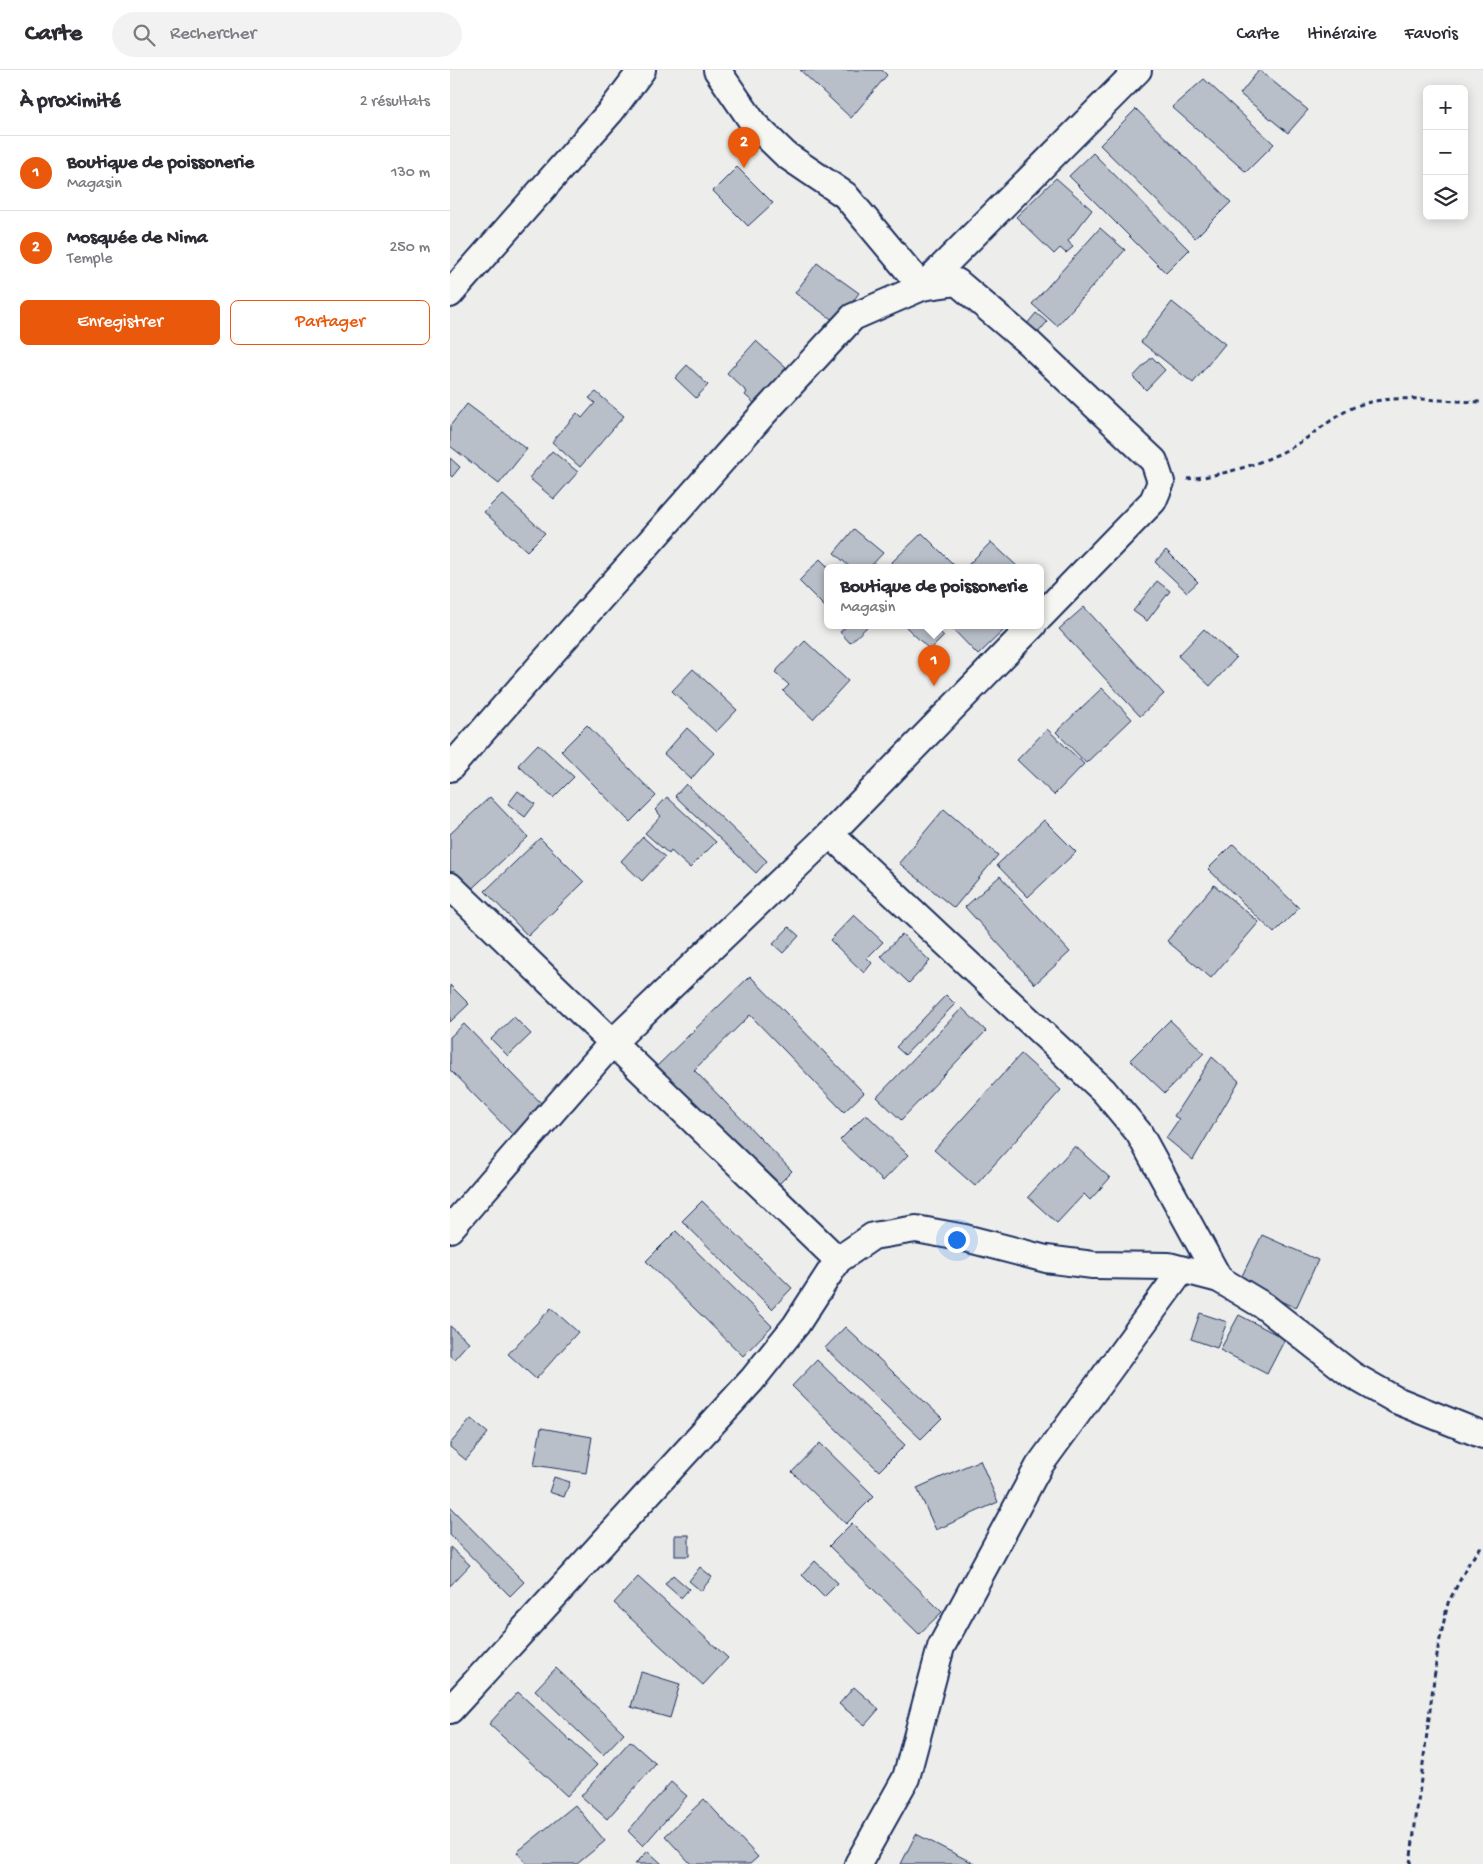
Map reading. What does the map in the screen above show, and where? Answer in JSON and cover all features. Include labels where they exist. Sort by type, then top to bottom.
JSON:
[{"type":"street","points":[[450,294],[611,112],[642,70]]},
{"type":"street","points":[[717,70],[754,124],[786,155],[845,195],[922,287]]},
{"type":"street","points":[[922,287],[1138,70]]},
{"type":"street","points":[[450,768],[758,419],[853,317],[922,287],[957,282],[1029,342],[1154,461],[1161,482],[1153,501],[1044,613]]},
{"type":"street","points":[[450,1229],[612,1043],[830,834],[1029,629]]},
{"type":"street","points":[[830,834],[1104,1091],[1139,1133],[1219,1279]]},
{"type":"street","points":[[450,886],[612,1043],[663,1089],[838,1260]]},
{"type":"street","points":[[450,1710],[752,1380],[796,1325],[838,1260],[874,1236],[916,1229],[966,1238],[1046,1258],[1093,1265],[1169,1266],[1219,1279],[1264,1306],[1352,1375],[1396,1400],[1483,1435]]},
{"type":"street","points":[[858,1864],[906,1778],[941,1647],[1029,1484],[1039,1466],[1182,1270]]},
{"type":"path","points":[[1161,482],[1209,477],[1255,463],[1297,444],[1354,407],[1386,400],[1483,402]]},
{"type":"path","points":[[1410,1864],[1438,1648],[1448,1603],[1469,1563],[1483,1544]]},
{"type":"building","points":[[800,70],[882,70],[887,75],[851,118]]},
{"type":"building","points":[[1259,70],[1308,110],[1288,133],[1240,94]]},
{"type":"building","points":[[1204,79],[1274,144],[1246,172],[1172,107]]},
{"type":"building","points":[[1136,109],[1231,202],[1195,238],[1100,145]]},
{"type":"building","points":[[1093,153],[1189,250],[1166,273],[1069,176]]},
{"type":"building","points":[[737,167],[773,203],[748,226],[713,191]]},
{"type":"building","points":[[1056,178],[1092,210],[1068,241],[1073,247],[1066,253],[1060,248],[1054,254],[1016,217]]},
{"type":"building","points":[[1100,228],[1125,250],[1057,326],[1032,304]]},
{"type":"building","points":[[817,263],[859,293],[837,323],[795,293]]},
{"type":"building","points":[[1172,302],[1225,344],[1193,383],[1141,342]]},
{"type":"building","points":[[1036,313],[1047,322],[1037,334],[1026,325]]},
{"type":"building","points":[[756,341],[786,368],[754,403],[745,395],[747,392],[727,373]]},
{"type":"building","points":[[1152,357],[1165,370],[1146,390],[1133,377]]},
{"type":"building","points":[[687,365],[708,385],[696,398],[675,378]]},
{"type":"building","points":[[596,392],[624,416],[580,467],[552,442],[577,413],[582,418],[595,403],[589,398]]},
{"type":"building","points":[[467,404],[527,449],[499,484],[450,446],[450,426]]},
{"type":"building","points":[[552,451],[578,472],[554,499],[529,478]]},
{"type":"building","points":[[450,458],[460,467],[452,477],[450,475]]},
{"type":"building","points":[[502,494],[545,533],[527,551],[484,512]]},
{"type":"building","points":[[854,529],[883,553],[873,564],[847,564],[834,553]]},
{"type":"building","points":[[922,533],[953,564],[890,564]]},
{"type":"building","points":[[991,542],[1015,564],[969,564]]},
{"type":"building","points":[[1166,550],[1198,582],[1187,592],[1155,562]]},
{"type":"building","points":[[820,559],[825,564],[824,606],[799,581]]},
{"type":"building","points":[[1157,581],[1170,591],[1147,621],[1133,611]]},
{"type":"building","points":[[1084,607],[1164,694],[1140,716],[1059,629]]},
{"type":"building","points":[[843,629],[865,629],[850,643],[840,632]]},
{"type":"building","points":[[908,629],[937,629],[944,636],[930,650]]},
{"type":"building","points":[[953,629],[1005,629],[978,655]]},
{"type":"building","points":[[1204,629],[1236,658],[1210,686],[1178,656]]},
{"type":"building","points":[[805,641],[848,681],[813,719],[783,691],[789,685],[775,672]]},
{"type":"building","points":[[693,669],[737,710],[716,732],[672,691]]},
{"type":"building","points":[[1102,688],[1132,719],[1086,763],[1056,732]]},
{"type":"building","points":[[587,725],[656,796],[630,822],[561,751]]},
{"type":"building","points":[[687,728],[714,753],[691,779],[664,754]]},
{"type":"building","points":[[1047,729],[1084,764],[1054,795],[1017,760]]},
{"type":"building","points":[[538,744],[574,777],[553,798],[518,765]]},
{"type":"building","points":[[686,784],[767,861],[756,873],[675,796]]},
{"type":"building","points":[[518,791],[535,804],[525,817],[508,804]]},
{"type":"building","points":[[490,797],[528,837],[467,893],[450,875],[450,834]]},
{"type":"building","points":[[667,797],[716,842],[690,868],[671,851],[669,854],[645,833],[661,816],[655,810]]},
{"type":"building","points":[[944,809],[998,855],[954,908],[899,863]]},
{"type":"building","points":[[1044,820],[1076,852],[1028,897],[997,865]]},
{"type":"building","points":[[643,837],[665,857],[642,881],[621,861]]},
{"type":"building","points":[[540,838],[584,882],[528,936],[485,891]]},
{"type":"building","points":[[1233,844],[1299,908],[1274,933],[1208,869]]},
{"type":"building","points":[[1000,876],[1070,952],[1035,984],[965,907]]},
{"type":"building","points":[[1214,885],[1259,922],[1211,978],[1167,941]]},
{"type":"building","points":[[854,915],[883,942],[867,958],[872,963],[864,973],[830,940]]},
{"type":"building","points":[[789,927],[799,936],[783,953],[773,944]]},
{"type":"building","points":[[902,934],[930,961],[909,983],[881,956]]},
{"type":"building","points":[[750,976],[864,1093],[844,1112],[750,1015],[694,1070],[792,1171],[776,1187],[657,1066]]},
{"type":"building","points":[[450,985],[469,1004],[450,1022]]},
{"type":"building","points":[[946,995],[955,1004],[905,1055],[896,1047]]},
{"type":"building","points":[[962,1008],[986,1031],[901,1120],[877,1097]]},
{"type":"building","points":[[514,1017],[531,1034],[508,1056],[491,1039]]},
{"type":"building","points":[[1170,1020],[1204,1053],[1165,1093],[1130,1060]]},
{"type":"building","points":[[464,1024],[547,1109],[516,1138],[450,1070],[450,1037]]},
{"type":"building","points":[[1021,1054],[1061,1090],[975,1186],[934,1150]]},
{"type":"building","points":[[1212,1057],[1239,1081],[1193,1160],[1166,1138],[1179,1119],[1174,1116]]},
{"type":"building","points":[[866,1114],[908,1155],[883,1181],[840,1140]]},
{"type":"building","points":[[1075,1146],[1110,1178],[1090,1200],[1084,1194],[1057,1223],[1028,1197]]},
{"type":"building","points":[[702,1201],[792,1288],[772,1309],[682,1221]]},
{"type":"building","points":[[676,1231],[772,1326],[743,1356],[646,1261]]},
{"type":"building","points":[[1262,1235],[1318,1260],[1296,1308],[1239,1282]]},
{"type":"building","points":[[551,1308],[578,1332],[536,1379],[508,1354]]},
{"type":"building","points":[[1200,1313],[1227,1322],[1217,1348],[1191,1339]]},
{"type":"building","points":[[1239,1315],[1285,1339],[1267,1374],[1220,1350]]},
{"type":"building","points":[[450,1326],[469,1342],[454,1359],[450,1356]]},
{"type":"building","points":[[845,1327],[942,1418],[921,1439],[825,1348]]},
{"type":"building","points":[[817,1360],[905,1445],[879,1471],[792,1386]]},
{"type":"building","points":[[471,1419],[488,1433],[466,1460],[450,1447],[450,1444]]},
{"type":"building","points":[[541,1428],[592,1437],[586,1473],[534,1465]]},
{"type":"building","points":[[820,1443],[874,1496],[846,1524],[792,1472]]},
{"type":"building","points":[[980,1460],[998,1502],[936,1530],[917,1488]]},
{"type":"building","points":[[554,1477],[570,1482],[564,1497],[549,1492]]},
{"type":"building","points":[[450,1507],[524,1582],[510,1596],[450,1535]]},
{"type":"building","points":[[852,1523],[942,1612],[919,1634],[829,1546]]},
{"type":"building","points":[[675,1535],[689,1535],[689,1556],[675,1556]]},
{"type":"building","points":[[450,1547],[470,1565],[450,1586]]},
{"type":"building","points":[[815,1561],[838,1583],[824,1597],[802,1575]]},
{"type":"building","points":[[700,1567],[712,1577],[701,1591],[689,1581]]},
{"type":"building","points":[[673,1575],[689,1589],[681,1598],[665,1584]]},
{"type":"building","points":[[638,1577],[728,1658],[703,1685],[614,1603]]},
{"type":"building","points":[[556,1668],[624,1733],[603,1755],[535,1690]]},
{"type":"building","points":[[641,1672],[680,1684],[670,1718],[631,1707]]},
{"type":"building","points":[[854,1687],[879,1709],[865,1725],[839,1704]]},
{"type":"building","points":[[518,1692],[597,1765],[567,1796],[489,1724]]},
{"type":"building","points":[[630,1741],[656,1764],[607,1819],[581,1796]]},
{"type":"building","points":[[671,1782],[687,1796],[643,1846],[628,1831]]},
{"type":"building","points":[[704,1799],[758,1857],[750,1864],[691,1864],[665,1836]]},
{"type":"building","points":[[575,1805],[605,1841],[577,1864],[527,1864],[517,1852]]},
{"type":"building","points":[[916,1834],[975,1864],[901,1864]]},
{"type":"building","points":[[648,1851],[662,1864],[635,1864]]},
{"type":"place","name":"Mosquée de Nima","points":[[744,168]]},
{"type":"place","name":"Boutique de poissonerie","points":[[934,686]]}]
